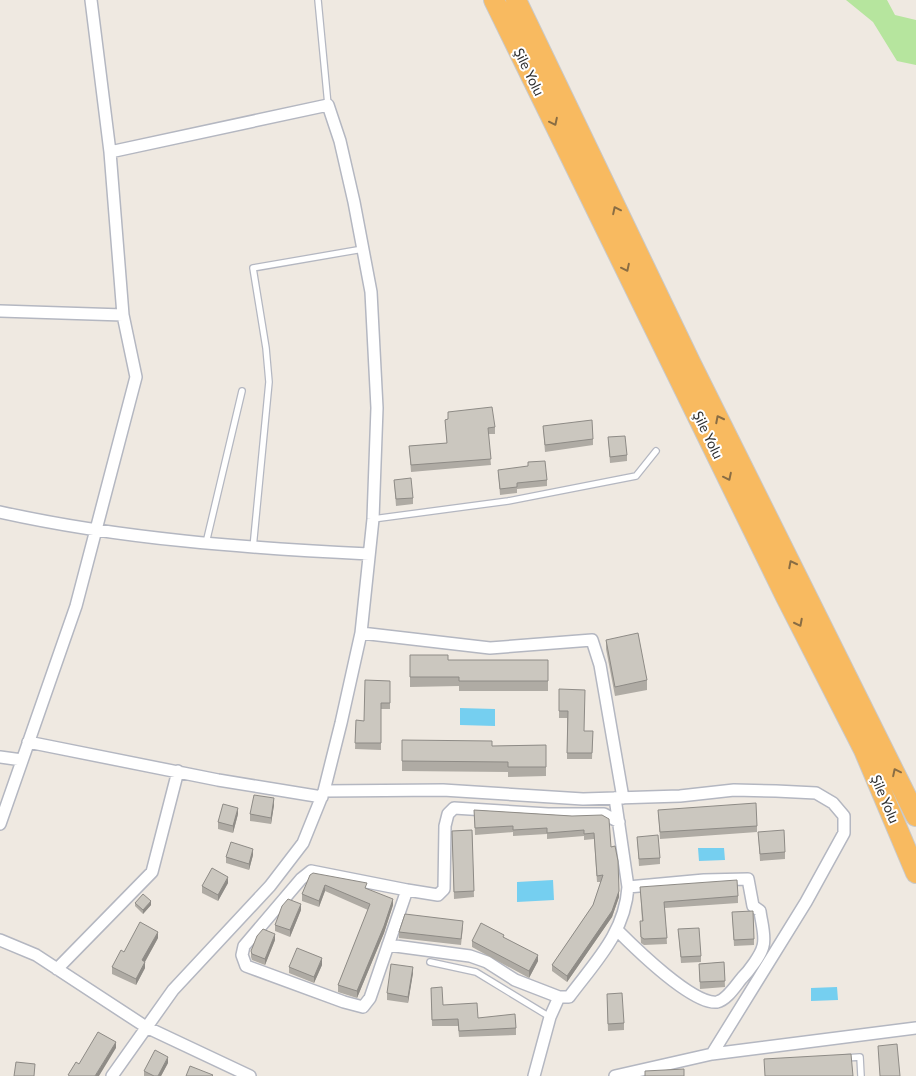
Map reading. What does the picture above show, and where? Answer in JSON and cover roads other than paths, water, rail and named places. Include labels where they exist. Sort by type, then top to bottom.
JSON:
[{"type":"highway","name":"Şile Yolu","points":[[494,0],[786,597],[864,750],[916,873]]},
{"type":"highway","name":"Şile Yolu","points":[[516,0],[691,364],[916,816]]},
{"type":"street","points":[[0,824],[76,606],[136,377],[123,315],[110,152],[91,0]]},
{"type":"street","points":[[110,152],[328,105],[340,141],[371,292],[377,408],[373,519],[361,633],[323,794],[303,843],[270,886],[173,990],[112,1076]]},
{"type":"street","points":[[0,311],[123,315]]},
{"type":"street","points":[[0,512],[42,521],[206,543],[253,548],[370,554]]},
{"type":"street","points":[[361,633],[490,648],[592,640],[600,665],[619,798],[619,822],[628,887],[627,901],[618,931],[569,997],[559,998],[514,980],[487,962],[470,956],[388,945]]},
{"type":"street","points":[[28,742],[218,780],[323,794],[443,790],[583,798],[619,798],[680,796],[734,790],[816,793],[833,803],[844,816],[844,833],[806,902],[712,1054]]},
{"type":"street","points":[[0,757],[22,760]]},
{"type":"street","points":[[57,969],[152,872],[178,771]]},
{"type":"street","points":[[407,890],[370,998],[362,1007],[246,966],[242,955],[244,946],[301,879],[311,871],[407,890],[438,894],[444,889],[445,826],[448,814],[454,808],[548,814],[604,814],[619,822]]},
{"type":"street","points":[[618,931],[657,968],[679,985],[704,999],[717,1002],[723,999],[745,975],[764,947],[760,911],[753,906],[748,879],[704,880],[628,887]]},
{"type":"street","points":[[0,940],[36,955],[146,1027],[250,1076]]},
{"type":"street","points":[[534,1076],[550,1017],[559,998]]},
{"type":"street","points":[[615,1076],[712,1054],[916,1028]]},
{"type":"lane","points":[[318,0],[328,105]]},
{"type":"lane","points":[[253,548],[269,382],[266,348],[253,268],[363,249]]},
{"type":"lane","points":[[206,543],[242,391]]},
{"type":"lane","points":[[373,519],[508,501],[636,476],[656,451]]},
{"type":"lane","points":[[430,962],[476,972],[550,1017]]},
{"type":"lane","points":[[841,1058],[860,1057],[861,1076]]},
{"type":"water","points":[[460,708],[495,709],[495,726],[460,725]]},
{"type":"water","points":[[698,848],[724,848],[725,860],[699,861]]},
{"type":"water","points":[[553,880],[554,900],[517,902],[517,882]]},
{"type":"water","points":[[837,987],[838,1000],[811,1001],[811,988]]}]
